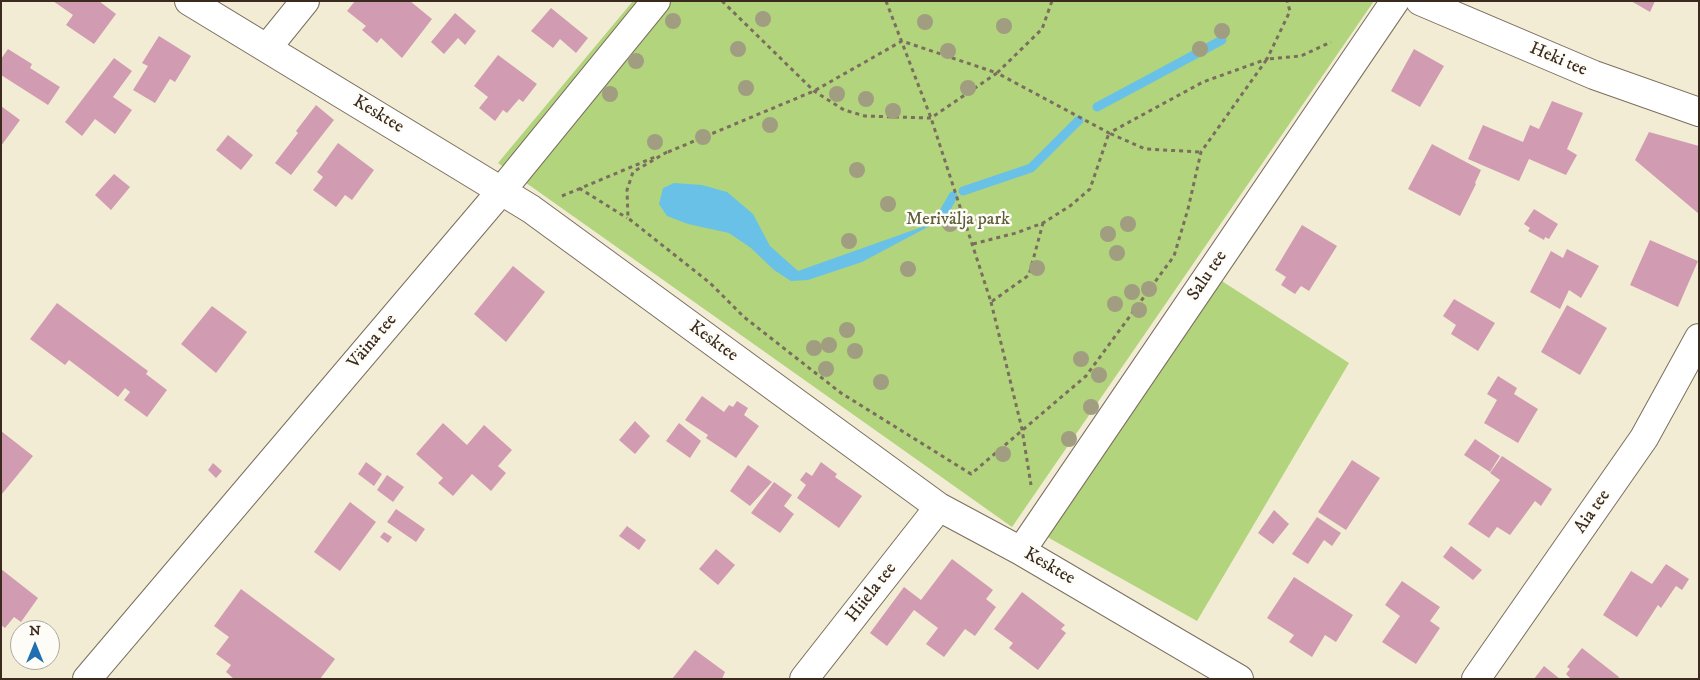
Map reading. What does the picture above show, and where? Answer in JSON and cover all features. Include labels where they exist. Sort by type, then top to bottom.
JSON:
[{"type":"street","name":"Kesktee","points":[[189,1],[531,209],[939,507],[1021,551],[1239,679]]},
{"type":"street","points":[[267,48],[305,1]]},
{"type":"street","name":"Väina tee","points":[[87,679],[502,190],[656,1]]},
{"type":"street","name":"Salu tee","points":[[1021,551],[1395,1]]},
{"type":"street","name":"Heki tee","points":[[1420,1],[1594,75],[1699,112]]},
{"type":"street","name":"Aia tee","points":[[1476,679],[1644,438],[1699,338]]},
{"type":"street","name":"Hiiela tee","points":[[804,679],[939,507]]},
{"type":"path","points":[[722,1],[814,91],[844,110],[864,116],[931,118],[997,73],[1042,29],[1052,1]]},
{"type":"path","points":[[886,1],[931,118],[991,302],[1022,429],[1038,526]]},
{"type":"path","points":[[579,188],[628,218],[710,283],[744,317],[841,393],[971,474],[1086,376],[1174,256],[1188,209],[1201,152],[1267,59],[1290,11],[1287,1]]},
{"type":"path","points":[[973,244],[1016,233],[1043,223],[1070,206],[1090,189],[1109,133],[1203,82],[1267,59],[1302,56],[1331,42],[1376,29]]},
{"type":"path","points":[[531,209],[814,91],[902,41],[997,73],[1109,133],[1145,149],[1201,152]]},
{"type":"path","points":[[628,218],[627,190],[633,172],[668,152]]},
{"type":"path","points":[[991,302],[1029,275],[1043,223]]},
{"type":"green space","name":"Merivälja park","points":[[633,1],[1374,1],[1012,527],[498,163]]},
{"type":"green space","points":[[1214,276],[1349,363],[1197,621],[1042,534]]},
{"type":"water","points":[[674,183],[702,185],[727,192],[753,214],[770,246],[798,271],[939,221],[862,262],[808,280],[791,281],[774,270],[751,248],[729,233],[688,224],[667,216],[659,204],[663,188]]},
{"type":"building","points":[[53,1],[99,1],[116,14],[94,44],[66,25],[73,15]]},
{"type":"building","points":[[355,1],[410,1],[432,19],[402,58],[381,38],[377,43],[362,30],[366,26],[347,11]]},
{"type":"building","points":[[1631,1],[1655,1],[1650,12]]},
{"type":"building","points":[[551,8],[588,38],[576,53],[560,39],[553,48],[531,31]]},
{"type":"building","points":[[455,13],[476,31],[465,45],[458,38],[444,54],[431,42]]},
{"type":"building","points":[[159,36],[191,56],[175,82],[170,79],[155,103],[133,90],[148,66],[142,63]]},
{"type":"building","points":[[8,49],[32,64],[30,68],[60,87],[48,105],[1,75],[1,59]]},
{"type":"building","points":[[1414,49],[1444,66],[1420,107],[1391,91]]},
{"type":"building","points":[[498,55],[537,84],[523,102],[519,99],[507,113],[503,110],[495,121],[479,108],[488,97],[474,86]]},
{"type":"building","points":[[114,58],[132,71],[113,97],[132,110],[115,134],[95,119],[82,136],[65,122]]},
{"type":"building","points":[[1552,101],[1583,113],[1567,149],[1577,155],[1566,175],[1529,159],[1519,181],[1468,159],[1483,125],[1523,142],[1530,125],[1539,129]]},
{"type":"building","points":[[316,105],[334,120],[291,175],[275,163]]},
{"type":"building","points":[[1,106],[20,120],[1,146]]},
{"type":"building","points":[[1649,132],[1699,146],[1699,214],[1635,160]]},
{"type":"building","points":[[228,135],[253,155],[241,170],[216,150]]},
{"type":"building","points":[[338,143],[374,170],[352,200],[345,195],[336,207],[313,190],[323,177],[317,172]]},
{"type":"building","points":[[1432,144],[1481,170],[1460,216],[1408,189]]},
{"type":"building","points":[[114,174],[130,187],[111,210],[95,195]]},
{"type":"building","points":[[1534,209],[1558,224],[1549,239],[1545,237],[1544,240],[1528,231],[1530,228],[1524,224]]},
{"type":"building","points":[[1302,225],[1337,246],[1309,291],[1301,286],[1295,294],[1281,285],[1286,277],[1275,270]]},
{"type":"building","points":[[1650,240],[1698,261],[1678,307],[1630,285]]},
{"type":"building","points":[[1567,249],[1599,266],[1581,298],[1569,290],[1560,309],[1530,292],[1551,251],[1563,258]]},
{"type":"building","points":[[513,266],[545,292],[506,342],[474,314]]},
{"type":"building","points":[[1454,299],[1495,323],[1478,351],[1451,334],[1456,325],[1443,316]]},
{"type":"building","points":[[57,303],[148,371],[146,374],[167,390],[147,417],[124,400],[130,392],[125,388],[118,397],[69,360],[65,365],[30,339]]},
{"type":"building","points":[[1567,305],[1607,328],[1580,375],[1541,352]]},
{"type":"building","points":[[212,306],[247,332],[216,373],[181,344]]},
{"type":"building","points":[[1498,376],[1517,388],[1514,394],[1538,409],[1518,443],[1484,423],[1497,400],[1487,394]]},
{"type":"building","points":[[702,396],[724,412],[729,405],[733,407],[737,401],[748,408],[744,415],[759,426],[736,458],[706,438],[708,435],[685,420]]},
{"type":"building","points":[[635,421],[650,436],[635,454],[619,440]]},
{"type":"building","points":[[443,423],[467,445],[484,425],[512,450],[498,466],[506,473],[491,491],[472,474],[453,496],[438,483],[443,478],[416,454]]},
{"type":"building","points":[[679,423],[701,441],[690,458],[666,441]]},
{"type":"building","points":[[1,431],[33,456],[2,494],[1,493]]},
{"type":"building","points":[[1475,439],[1500,456],[1490,472],[1464,455]]},
{"type":"building","points":[[1502,456],[1552,489],[1541,506],[1535,501],[1510,535],[1497,527],[1489,538],[1468,524],[1500,480],[1490,473]]},
{"type":"building","points":[[1352,460],[1380,478],[1346,530],[1318,512]]},
{"type":"building","points":[[366,462],[382,474],[374,486],[358,474]]},
{"type":"building","points":[[821,462],[837,474],[835,477],[862,496],[839,528],[797,498],[806,485],[800,480],[806,472],[812,476]]},
{"type":"building","points":[[213,463],[222,471],[216,478],[208,470]]},
{"type":"building","points":[[748,465],[772,482],[750,506],[730,491]]},
{"type":"building","points":[[387,475],[404,487],[393,502],[377,490]]},
{"type":"building","points":[[774,482],[792,495],[784,506],[794,514],[780,533],[751,513]]},
{"type":"building","points":[[350,502],[376,522],[340,571],[314,552]]},
{"type":"building","points":[[396,509],[425,529],[416,542],[387,522]]},
{"type":"building","points":[[1274,510],[1289,524],[1273,544],[1258,533]]},
{"type":"building","points":[[1317,517],[1341,533],[1332,546],[1324,540],[1308,564],[1292,554]]},
{"type":"building","points":[[627,526],[646,540],[639,550],[619,536]]},
{"type":"building","points":[[384,532],[392,537],[388,543],[380,537]]},
{"type":"building","points":[[1451,546],[1482,570],[1473,580],[1443,557]]},
{"type":"building","points":[[716,549],[735,565],[718,585],[699,569]]},
{"type":"building","points":[[952,559],[993,590],[986,599],[996,607],[975,636],[965,629],[944,657],[926,644],[938,628],[914,610],[887,646],[870,633],[904,587],[921,600]]},
{"type":"building","points":[[1666,564],[1689,579],[1682,590],[1676,586],[1661,608],[1658,605],[1637,637],[1603,615],[1631,571],[1652,584]]},
{"type":"building","points":[[1,569],[38,598],[22,620],[14,617],[5,628],[1,625]]},
{"type":"building","points":[[1294,577],[1353,615],[1336,642],[1325,635],[1312,657],[1289,642],[1294,635],[1267,618]]},
{"type":"building","points":[[1402,581],[1440,607],[1430,621],[1440,628],[1416,664],[1382,642],[1400,616],[1385,605]]},
{"type":"building","points":[[241,589],[335,659],[320,679],[234,679],[226,672],[231,665],[216,654],[229,637],[214,626]]},
{"type":"building","points":[[1022,592],[1065,625],[1061,629],[1066,633],[1038,670],[1009,648],[1013,643],[994,629]]},
{"type":"building","points":[[1582,648],[1619,677],[1618,679],[1571,679],[1566,674],[1570,669],[1567,667]]},
{"type":"building","points":[[695,650],[725,672],[722,679],[672,679]]},
{"type":"building","points":[[1544,666],[1560,679],[1534,679]]},
{"type":"waterway","points":[[1097,107],[1222,40]]},
{"type":"waterway","points":[[963,191],[1031,168],[1079,120]]},
{"type":"waterway","points":[[939,221],[953,196]]}]
